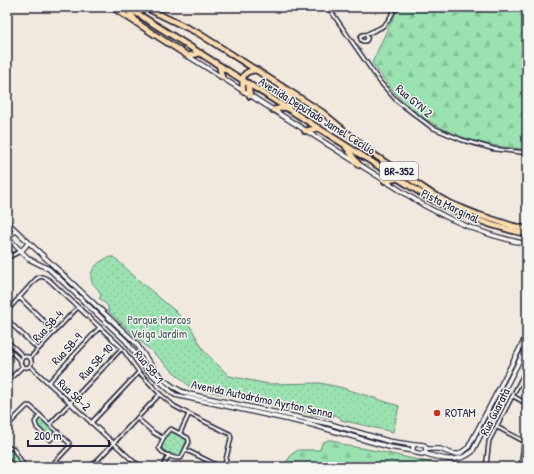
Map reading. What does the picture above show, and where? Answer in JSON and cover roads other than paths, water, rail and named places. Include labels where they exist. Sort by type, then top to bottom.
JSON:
[{"type":"highway","points":[[112,7],[188,56],[201,53]]},
{"type":"highway","points":[[125,7],[138,24]]},
{"type":"highway","name":"Avenida Deputado Jamel Cecilio","points":[[125,7],[201,53],[345,146],[446,207],[478,221],[510,231],[527,234]]},
{"type":"highway","name":"BR-352","points":[[144,7],[198,33],[257,70]]},
{"type":"highway","points":[[219,65],[222,77]]},
{"type":"highway","points":[[243,91],[242,80],[248,72],[257,70]]},
{"type":"highway","name":"Avenida Deputado Jamel Cecilio","points":[[257,70],[322,112],[373,154],[431,193],[449,203],[479,215],[527,229]]},
{"type":"highway","points":[[248,83],[250,96]]},
{"type":"highway","points":[[273,110],[286,108],[290,105],[291,99],[285,88]]},
{"type":"highway","points":[[305,130],[319,128]]},
{"type":"highway","points":[[345,146],[359,165]]},
{"type":"highway","points":[[385,181],[399,178]]},
{"type":"street","name":"Rua GYN 2","points":[[328,7],[380,82],[397,101],[431,126],[468,142],[494,149],[527,154]]},
{"type":"street","points":[[366,35],[383,26],[396,7]]},
{"type":"street","name":"Pista Marginal","points":[[188,56],[425,206],[453,221],[494,237],[527,244]]},
{"type":"street","name":"Avenida Autodrómo Ayrton Senna","points":[[7,222],[136,342],[151,366],[170,384],[182,392],[339,426],[388,441],[414,445],[420,444],[428,449],[440,449],[447,453],[453,454],[459,454],[468,448],[527,335]]},
{"type":"street","points":[[7,239],[10,234],[16,230]]},
{"type":"street","name":"Avenida Autodrómo Ayrton Senna","points":[[7,239],[36,264],[49,269],[126,341],[147,370],[169,391],[180,397],[313,426],[389,447],[424,453],[436,457],[454,460],[460,459],[472,452],[527,346]]},
{"type":"street","points":[[7,258],[21,250],[28,242]]},
{"type":"street","name":"Rua SB-1","points":[[7,311],[36,279],[40,276],[44,277],[122,348],[139,372],[174,406],[230,434],[231,438],[222,467]]},
{"type":"street","points":[[19,297],[55,332]]},
{"type":"street","name":"Rua SB-4","points":[[30,358],[78,307]]},
{"type":"street","points":[[7,320],[38,349]]},
{"type":"street","name":"Rua SB-9","points":[[48,383],[100,327]]},
{"type":"street","points":[[7,341],[24,357],[30,358],[32,363],[30,366],[26,368],[23,366]]},
{"type":"street","points":[[7,348],[21,361],[23,366]]},
{"type":"street","name":"Rua SB-10","points":[[50,424],[122,348]]},
{"type":"street","points":[[21,361],[24,357]]},
{"type":"street","points":[[7,382],[23,366]]},
{"type":"street","name":"Rua SB-2","points":[[30,366],[134,462],[143,467]]},
{"type":"street","name":"Rua Guarata","points":[[486,467],[489,441],[527,368]]},
{"type":"street","points":[[91,422],[139,372]]},
{"type":"street","points":[[94,466],[113,443],[160,394]]},
{"type":"street","points":[[513,396],[527,404]]},
{"type":"street","points":[[240,410],[242,405]]},
{"type":"street","points":[[7,426],[27,406],[30,406],[50,424],[69,443],[69,447],[50,467]]},
{"type":"street","points":[[180,433],[189,414]]},
{"type":"street","points":[[40,415],[35,422],[37,428],[50,440],[58,432]]},
{"type":"street","points":[[137,418],[154,433],[163,438]]},
{"type":"street","points":[[497,427],[526,443],[521,467]]},
{"type":"street","points":[[171,429],[180,433],[188,438],[189,442],[181,458],[177,459],[162,452],[159,448],[168,431],[171,429]]},
{"type":"street","points":[[413,451],[414,445]]},
{"type":"street","points":[[7,449],[14,448],[24,464],[23,467]]},
{"type":"street","points":[[424,453],[426,448]]},
{"type":"street","points":[[186,450],[222,467]]},
{"type":"street","points":[[163,467],[169,455]]},
{"type":"street","points":[[7,458],[8,463],[13,467]]},
{"type":"street","points":[[131,467],[134,462]]},
{"type":"place","name":"ROTAM","points":[[437,413]]},
{"type":"park label","name":"Parque Marcos Veiga Jardim","points":[[159,327]]}]
